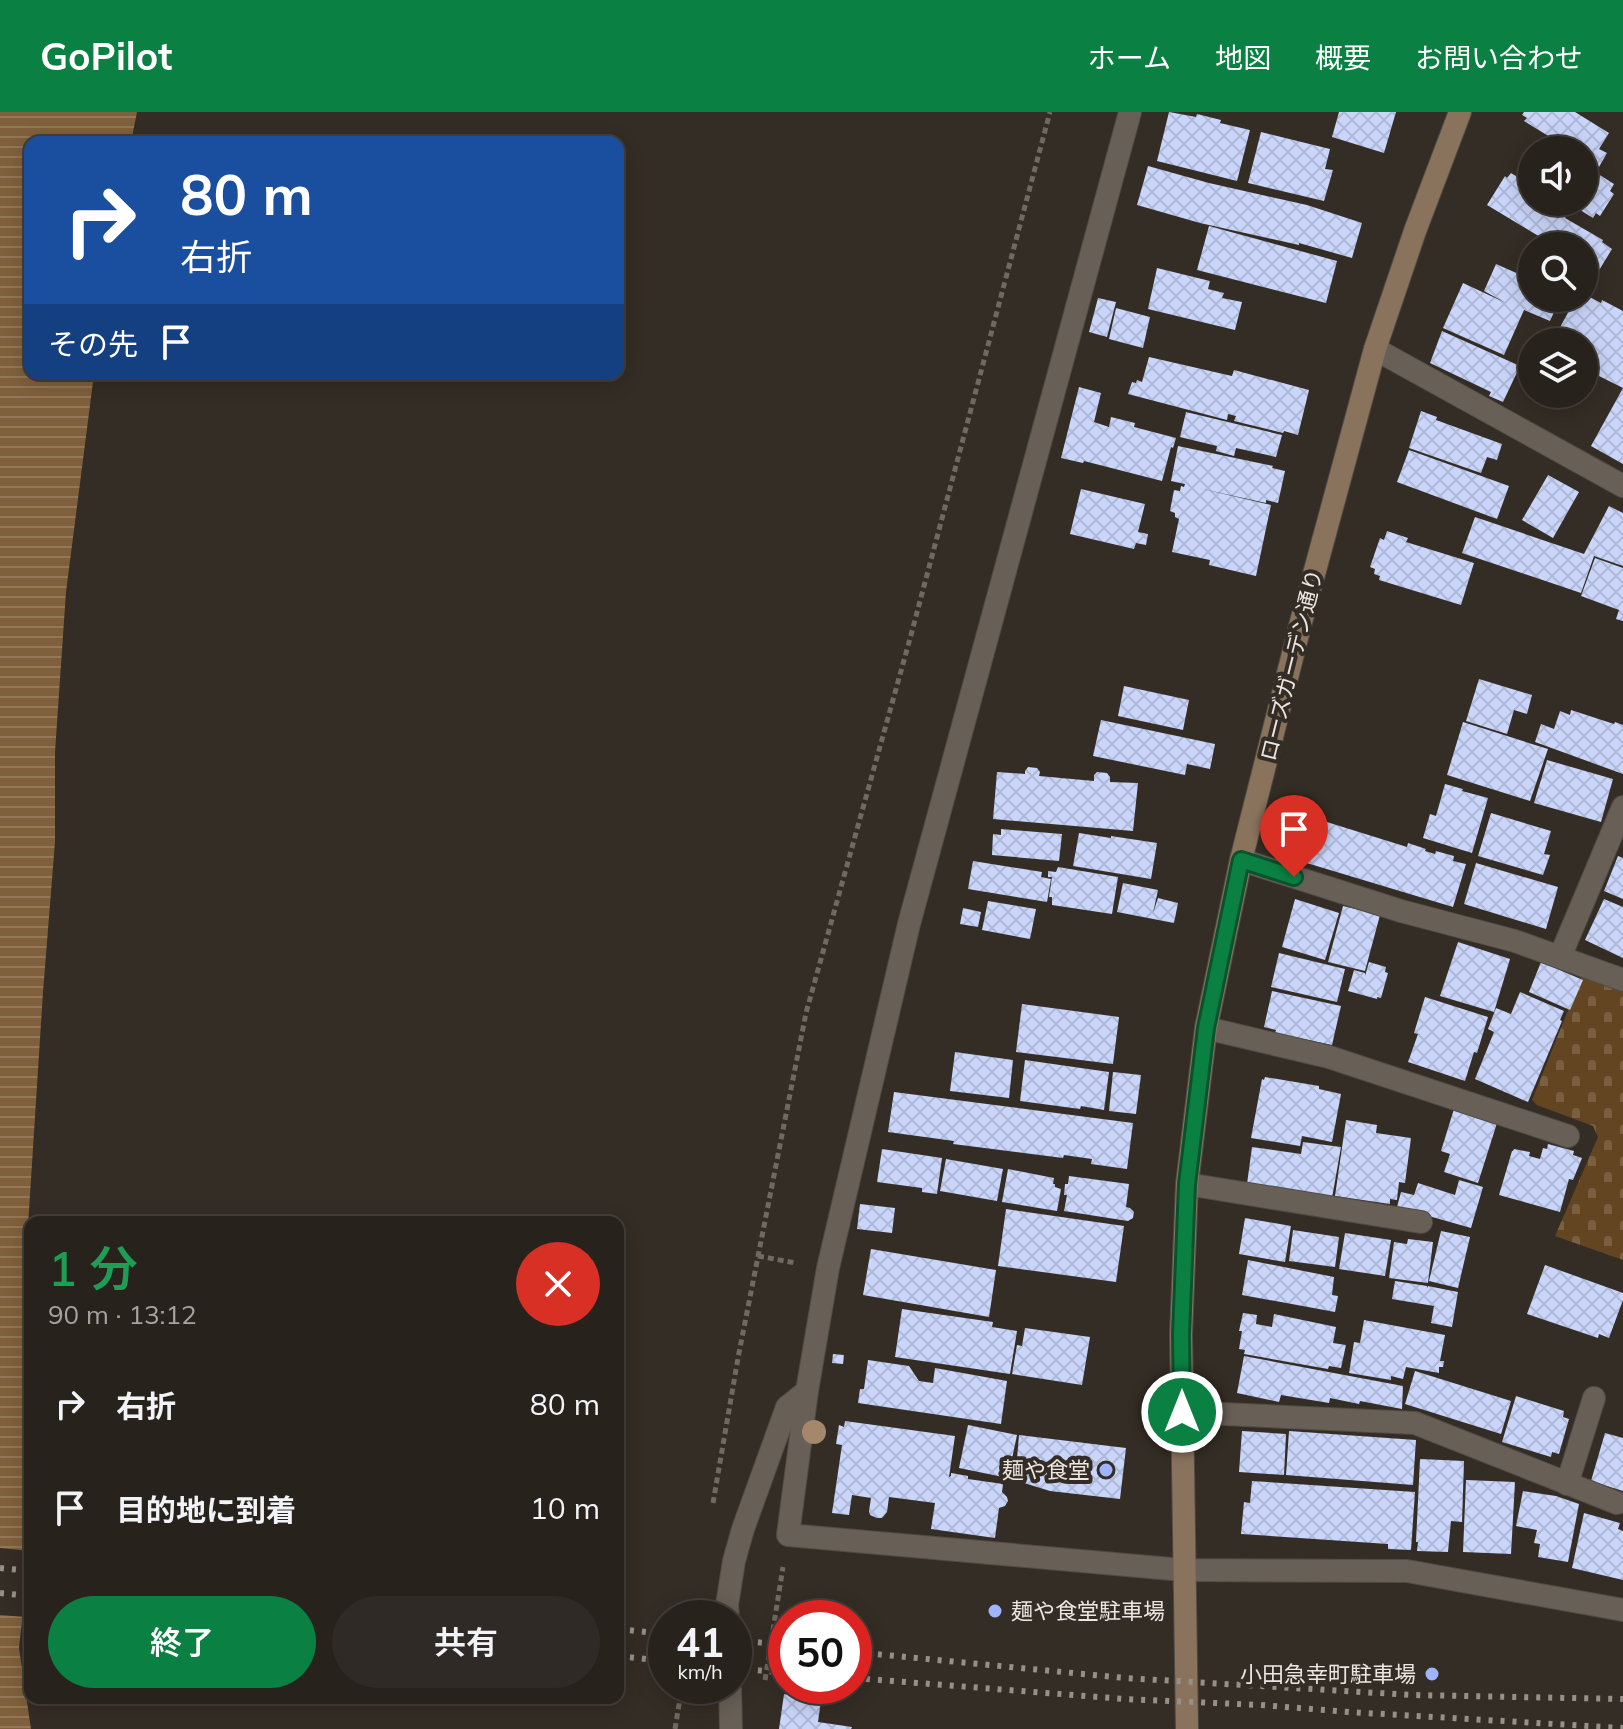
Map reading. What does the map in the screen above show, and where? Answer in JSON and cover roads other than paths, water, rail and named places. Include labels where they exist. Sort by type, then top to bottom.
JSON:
[{"type":"main road","name":"ローズガーデン通り","points":[[1187,1729],[1181,1334],[1187,1184],[1206,1028],[1241,860],[1375,349],[1460,112]]},
{"type":"street","points":[[1130,112],[909,924],[828,1268],[807,1391],[788,1535],[1183,1570],[1407,1571],[1623,1610]]},
{"type":"street","points":[[1375,349],[1623,486]]},
{"type":"street","points":[[1560,957],[1623,807]]},
{"type":"street","points":[[1241,860],[1401,911],[1515,941],[1623,980]]},
{"type":"street","points":[[1206,1028],[1329,1057],[1568,1136]]},
{"type":"street","points":[[1187,1184],[1421,1222]]},
{"type":"street","points":[[728,1600],[743,1529],[787,1407],[807,1391]]},
{"type":"street","points":[[1567,1484],[1599,1404]]},
{"type":"street","points":[[1182,1412],[1415,1423],[1617,1503]]},
{"type":"street","points":[[730,1704],[731,1729]]},
{"type":"railway","points":[[0,1568],[24,1570]]},
{"type":"railway","points":[[0,1593],[24,1595]]},
{"type":"railway","points":[[624,1630],[648,1632]]},
{"type":"railway","points":[[752,1642],[768,1643]]},
{"type":"railway","points":[[872,1654],[1125,1678],[1412,1695],[1623,1699]]},
{"type":"railway","points":[[624,1657],[648,1659]]},
{"type":"railway","points":[[752,1670],[768,1671]]},
{"type":"railway","points":[[872,1679],[1124,1699],[1623,1728]]},
{"type":"place","name":"麺や食堂","points":[[1106,1470]]},
{"type":"place","name":"麺や食堂駐車場","points":[[995,1611]]},
{"type":"place","name":"小田急幸町駐車場","points":[[1432,1674]]}]
